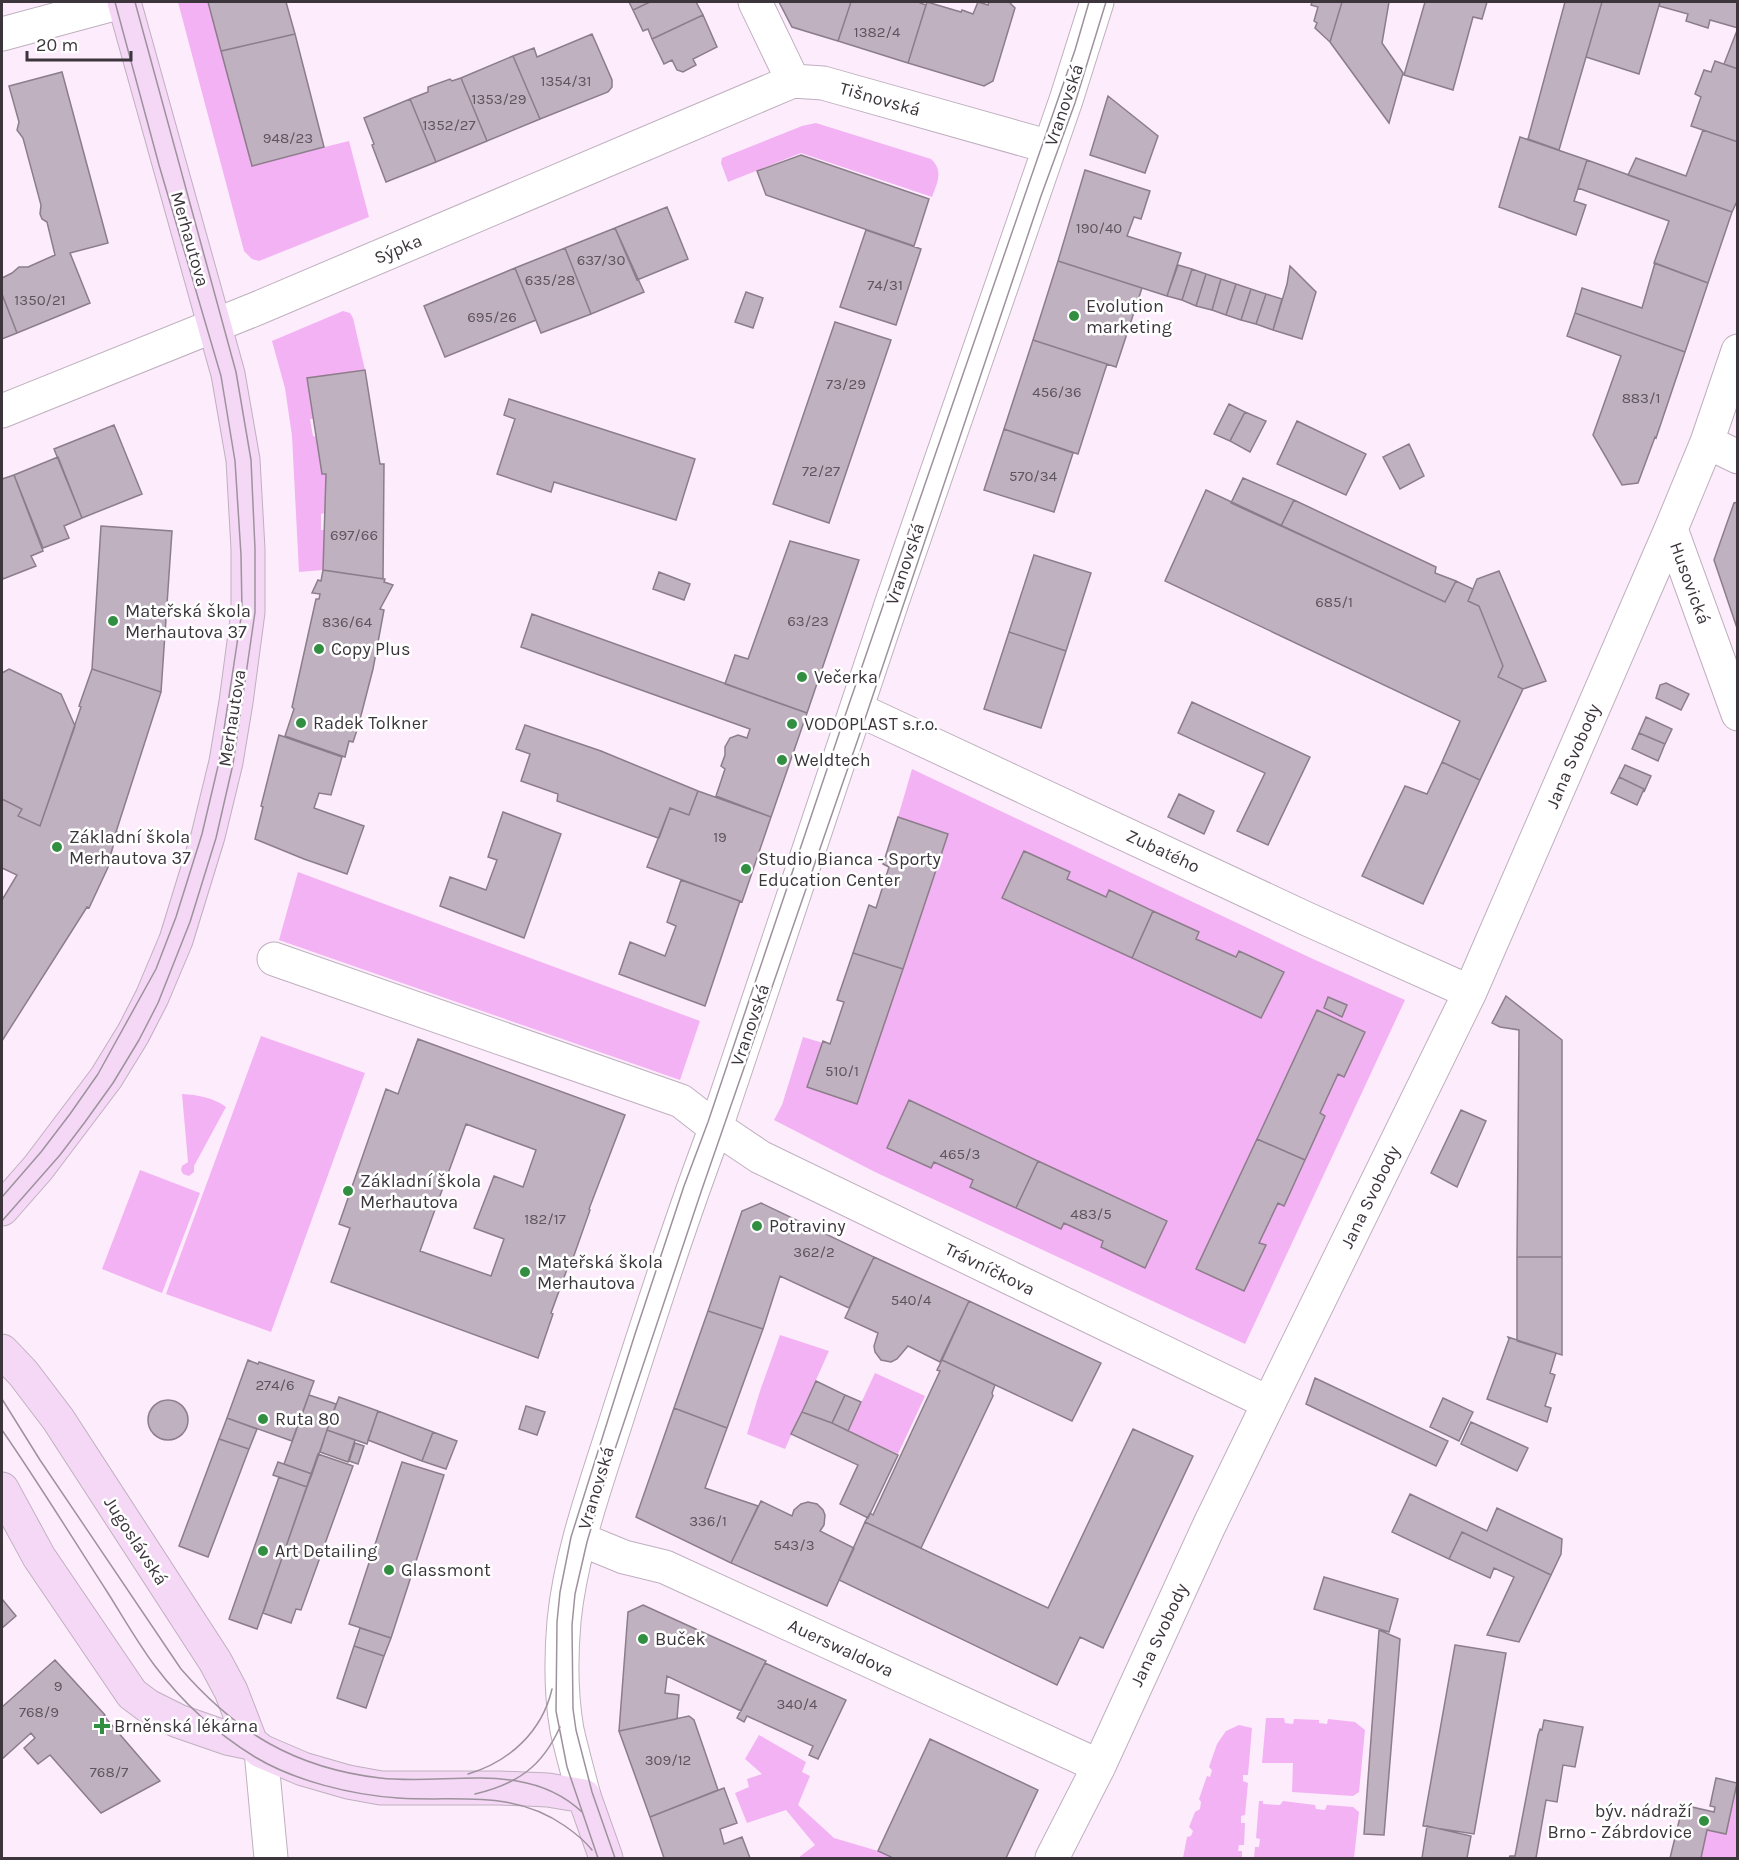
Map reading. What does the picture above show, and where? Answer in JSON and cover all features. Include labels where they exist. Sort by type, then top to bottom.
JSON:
[{"type":"street","points":[[2,34],[122,2]]},
{"type":"street","name":"Merhautova","points":[[2,1209],[38,1168],[106,1078],[133,1034],[176,940],[208,837],[226,762],[248,612],[248,549],[243,460],[228,374],[122,2]]},
{"type":"street","points":[[755,2],[793,81]]},
{"type":"street","name":"Vranovská","points":[[606,1858],[584,1796],[567,1729],[563,1671],[564,1623],[580,1539],[692,1189],[716,1127],[1050,147],[1097,2]]},
{"type":"street","name":"Sýpka","points":[[2,411],[269,303],[793,81]]},
{"type":"street","name":"Tišnovská","points":[[793,81],[823,83],[1050,147]]},
{"type":"street","name":"Husovická","points":[[1737,351],[1707,442],[1671,529],[1737,714]]},
{"type":"street","points":[[1707,442],[1737,457]]},
{"type":"street","name":"Jana Svobody","points":[[1052,1858],[1099,1766],[1204,1537],[1470,992],[1671,529]]},
{"type":"street","name":"Zubatého","points":[[857,709],[1307,919],[1470,992]]},
{"type":"street","points":[[274,959],[671,1096],[716,1127]]},
{"type":"street","name":"Trávníčkova","points":[[716,1127],[760,1157],[1269,1403]]},
{"type":"street","name":"Jugoslávská","points":[[2,1351],[23,1373],[58,1419],[215,1661],[256,1747]]},
{"type":"street","points":[[2,1489],[39,1557],[132,1694],[148,1706],[178,1721],[256,1747],[322,1776],[381,1788],[500,1788],[548,1790],[584,1796]]},
{"type":"street","name":"Auerswaldova","points":[[580,1539],[624,1557],[665,1567],[1099,1766]]},
{"type":"street","points":[[256,1747],[271,1858]]},
{"type":"shaded area","points":[[178,2],[208,2],[252,165],[349,141],[369,217],[259,261],[252,259],[244,251]]},
{"type":"shaded area","points":[[816,123],[931,159],[938,173],[932,197],[801,153],[728,182],[721,163],[722,158],[802,126]]},
{"type":"shaded area","points":[[343,311],[350,313],[353,318],[365,370],[307,378],[314,419],[310,419],[313,436],[317,437],[322,474],[326,474],[325,513],[321,514],[321,530],[325,530],[323,570],[299,572],[292,436],[285,388],[272,341]]},
{"type":"shaded area","points":[[912,769],[1313,959],[1405,1000],[1245,1344],[875,1172],[774,1120],[782,1105],[803,1037],[823,1043],[857,1104],[948,834],[898,817]]},
{"type":"shaded area","points":[[298,872],[700,1021],[680,1080],[279,940]]},
{"type":"shaded area","points":[[261,1036],[365,1073],[271,1332],[166,1294]]},
{"type":"shaded area","points":[[182,1094],[205,1097],[226,1107],[194,1166],[194,1172],[189,1176],[183,1174],[181,1170],[182,1166],[188,1162]]},
{"type":"shaded area","points":[[140,1170],[200,1193],[162,1293],[102,1269]]},
{"type":"shaded area","points":[[780,1335],[829,1351],[785,1449],[747,1434]]},
{"type":"shaded area","points":[[875,1373],[925,1396],[898,1454],[848,1431]]},
{"type":"shaded area","points":[[1266,1718],[1284,1718],[1285,1723],[1293,1724],[1294,1719],[1319,1720],[1319,1723],[1327,1724],[1328,1719],[1355,1722],[1365,1730],[1359,1792],[1353,1796],[1292,1792],[1293,1763],[1262,1763]]},
{"type":"shaded area","points":[[1239,1725],[1252,1728],[1248,1775],[1243,1775],[1243,1781],[1248,1783],[1245,1815],[1241,1816],[1241,1823],[1245,1823],[1244,1845],[1239,1845],[1238,1851],[1242,1851],[1242,1858],[1183,1858],[1187,1837],[1191,1836],[1193,1831],[1189,1827],[1195,1812],[1200,1809],[1199,1799],[1207,1776],[1210,1777],[1212,1770],[1209,1767],[1217,1744],[1226,1731]]},
{"type":"shaded area","points":[[759,1735],[806,1762],[802,1772],[810,1776],[798,1805],[834,1838],[878,1851],[891,1858],[798,1858],[815,1845],[786,1810],[747,1823],[735,1793],[749,1787],[747,1779],[762,1774],[745,1759]]},
{"type":"shaded area","points":[[1737,1776],[1737,1858],[1701,1858],[1707,1830],[1726,1834]]},
{"type":"shaded area","points":[[1259,1801],[1263,1801],[1263,1804],[1280,1805],[1283,1801],[1315,1805],[1316,1809],[1325,1810],[1327,1805],[1353,1807],[1359,1812],[1354,1858],[1254,1858],[1255,1847],[1259,1847],[1260,1839],[1256,1838]]},
{"type":"building","points":[[208,2],[286,2],[295,34],[221,51]]},
{"type":"building","points":[[629,2],[650,2],[633,10]]},
{"type":"building","points":[[650,2],[696,2],[703,15],[652,39],[648,29],[643,31],[633,10]]},
{"type":"building","points":[[779,2],[851,2],[838,41],[792,27]]},
{"type":"building","points":[[851,2],[920,2],[926,5],[908,63],[838,41]]},
{"type":"building","points":[[927,2],[973,14],[978,2],[988,5],[989,2],[1009,2],[1015,8],[993,81],[984,86],[908,63]]},
{"type":"building","points":[[1312,2],[1342,2],[1330,42],[1315,28],[1317,23],[1314,21],[1318,7],[1311,5]]},
{"type":"building","points":[[1342,2],[1389,2],[1382,43],[1403,73],[1389,123],[1330,42]]},
{"type":"building","points":[[1425,2],[1487,2],[1482,19],[1473,17],[1453,90],[1404,75]]},
{"type":"building","points":[[1565,2],[1602,2],[1559,150],[1528,139]]},
{"type":"building","points":[[1602,2],[1660,2],[1639,74],[1586,57]]},
{"type":"building","points":[[1660,2],[1738,2],[1738,28],[1710,20],[1708,28],[1686,21],[1688,14],[1659,6]]},
{"type":"building","points":[[703,15],[717,47],[693,59],[696,65],[683,72],[677,70],[672,60],[664,64],[652,39]]},
{"type":"building","points":[[1738,28],[1738,69],[1724,64]]},
{"type":"building","points":[[295,34],[324,147],[252,166],[221,51]]},
{"type":"building","points":[[592,34],[612,80],[612,87],[608,92],[540,119],[513,56],[534,48],[537,57]]},
{"type":"building","points":[[513,56],[540,119],[487,141],[461,78]]},
{"type":"building","points":[[1715,61],[1738,69],[1738,142],[1691,126],[1701,97],[1695,94],[1704,70],[1711,72]]},
{"type":"building","points":[[62,72],[108,243],[70,253],[90,303],[17,333],[2,294],[2,278],[19,267],[28,267],[55,255],[47,222],[40,214],[41,205],[23,138],[17,130],[19,122],[9,86]]},
{"type":"building","points":[[461,78],[487,141],[436,162],[410,99],[428,92],[428,87],[450,79],[452,81]]},
{"type":"building","points":[[1108,96],[1158,136],[1145,173],[1090,155]]},
{"type":"building","points":[[410,99],[436,162],[386,182],[364,118]]},
{"type":"building","points":[[1703,130],[1738,142],[1738,199],[1732,212],[1628,175],[1636,158],[1686,176]]},
{"type":"building","points":[[1520,137],[1587,160],[1574,201],[1586,205],[1576,235],[1499,207]]},
{"type":"building","points":[[801,155],[929,199],[914,246],[766,195],[757,171]]},
{"type":"building","points":[[1587,160],[1732,212],[1708,283],[1654,263],[1669,221],[1578,188]]},
{"type":"building","points":[[1085,170],[1150,191],[1141,219],[1134,217],[1127,236],[1181,253],[1167,296],[1058,261]]},
{"type":"building","points":[[667,207],[688,259],[637,280],[615,228]]},
{"type":"building","points":[[615,228],[644,292],[591,314],[565,248]]},
{"type":"building","points":[[866,230],[921,249],[896,325],[840,307]]},
{"type":"building","points":[[565,248],[591,314],[541,333],[515,268]]},
{"type":"building","points":[[1058,261],[1142,288],[1116,367],[1033,340]]},
{"type":"building","points":[[1655,263],[1708,283],[1685,352],[1575,313],[1582,288],[1642,308]]},
{"type":"building","points":[[1178,265],[1192,269],[1182,300],[1167,296]]},
{"type":"building","points":[[1290,266],[1316,292],[1302,339],[1273,330]]},
{"type":"building","points":[[515,268],[536,320],[445,357],[424,306]]},
{"type":"building","points":[[1192,269],[1206,274],[1196,306],[1182,300]]},
{"type":"building","points":[[1206,274],[1221,279],[1212,310],[1196,306]]},
{"type":"building","points":[[1221,279],[1236,284],[1226,315],[1212,310]]},
{"type":"building","points":[[1236,284],[1251,289],[1241,320],[1226,315]]},
{"type":"building","points":[[1251,289],[1266,294],[1256,324],[1241,320]]},
{"type":"building","points":[[746,292],[763,298],[753,328],[735,322]]},
{"type":"building","points":[[2,294],[17,333],[2,339]]},
{"type":"building","points":[[1266,294],[1282,299],[1273,330],[1256,324]]},
{"type":"building","points":[[1575,313],[1685,352],[1638,483],[1622,485],[1593,435],[1621,356],[1567,336]]},
{"type":"building","points":[[835,322],[891,340],[829,523],[773,504]]},
{"type":"building","points":[[1033,340],[1107,364],[1078,454],[1004,429]]},
{"type":"building","points":[[365,370],[380,464],[384,464],[383,579],[323,570],[326,474],[322,474],[307,378]]},
{"type":"building","points":[[509,399],[695,459],[676,520],[554,482],[551,492],[497,474],[515,419],[504,415]]},
{"type":"building","points":[[1229,404],[1245,412],[1230,441],[1214,434]]},
{"type":"building","points":[[1245,412],[1266,421],[1250,452],[1230,441]]},
{"type":"building","points":[[1297,421],[1366,454],[1346,495],[1277,464]]},
{"type":"building","points":[[114,425],[142,494],[82,518],[54,449]]},
{"type":"building","points":[[1004,429],[1073,453],[1054,512],[984,490]]},
{"type":"building","points":[[1409,444],[1424,476],[1400,489],[1383,457]]},
{"type":"building","points":[[58,457],[82,518],[64,526],[69,538],[43,548],[14,475]]},
{"type":"building","points":[[14,475],[43,551],[31,556],[36,566],[3,579],[2,479]]},
{"type":"building","points":[[1243,478],[1294,500],[1281,526],[1231,503]]},
{"type":"building","points":[[1206,490],[1445,602],[1456,581],[1473,589],[1468,601],[1479,606],[1503,666],[1498,677],[1523,689],[1480,780],[1442,762],[1460,721],[1165,581]]},
{"type":"building","points":[[1294,500],[1436,567],[1435,573],[1456,581],[1445,602],[1281,526]]},
{"type":"building","points":[[1738,502],[1738,631],[1714,560],[1734,503]]},
{"type":"building","name":"Mateřská škola Merhautova 37","points":[[101,526],[172,531],[161,692],[92,669]]},
{"type":"building","points":[[790,541],[859,560],[807,713],[725,684],[735,655],[748,659]]},
{"type":"building","points":[[1034,555],[1091,573],[1066,651],[1009,632]]},
{"type":"building","points":[[323,570],[385,579],[384,582],[393,585],[380,609],[384,610],[373,669],[358,727],[353,742],[349,741],[345,757],[285,736],[294,709],[292,707],[316,599],[319,599],[320,594],[312,593],[318,580],[321,581]]},
{"type":"building","points":[[1499,571],[1546,681],[1523,689],[1498,677],[1503,666],[1479,606],[1468,601],[1477,579]]},
{"type":"building","points":[[659,572],[690,584],[684,600],[653,589]]},
{"type":"building","points":[[532,614],[807,713],[771,817],[716,796],[725,769],[721,766],[725,747],[730,738],[738,735],[747,738],[750,729],[521,647]]},
{"type":"building","points":[[1009,632],[1066,651],[1041,728],[984,709]]},
{"type":"building","points":[[9,669],[61,694],[75,726],[40,826],[18,816],[22,809],[2,799],[2,673]]},
{"type":"building","name":"Základní škola Merhautova 37","points":[[92,669],[161,692],[116,832],[110,863],[89,908],[87,907],[2,1041],[2,900],[17,875],[2,868],[2,799],[22,809],[18,816],[40,826]]},
{"type":"building","points":[[1666,683],[1689,694],[1681,710],[1656,698],[1660,685]]},
{"type":"building","points":[[1192,702],[1310,757],[1268,845],[1237,831],[1265,773],[1178,733]]},
{"type":"building","points":[[1646,717],[1672,729],[1665,744],[1639,733]]},
{"type":"building","points":[[525,725],[601,751],[698,791],[689,815],[670,808],[658,838],[557,801],[558,794],[521,781],[530,754],[516,749]]},
{"type":"building","points":[[1639,733],[1665,744],[1658,761],[1632,749]]},
{"type":"building","points":[[279,735],[342,757],[331,795],[319,793],[314,808],[364,826],[347,874],[255,839]]},
{"type":"building","points":[[1442,762],[1480,780],[1423,904],[1362,876],[1405,786],[1427,794]]},
{"type":"building","points":[[1625,765],[1651,776],[1644,792],[1644,789],[1619,777]]},
{"type":"building","points":[[1619,777],[1644,789],[1637,805],[1611,793]]},
{"type":"building","points":[[698,791],[771,817],[742,902],[647,867],[670,808],[689,815]]},
{"type":"building","points":[[1179,794],[1214,811],[1204,834],[1168,817]]},
{"type":"building","points":[[503,812],[561,834],[524,938],[440,906],[450,877],[486,890],[497,860],[488,857]]},
{"type":"building","points":[[898,817],[948,834],[903,969],[853,953],[869,905],[876,908],[889,867],[883,864]]},
{"type":"building","points":[[1024,851],[1070,872],[1067,879],[1106,897],[1109,890],[1153,911],[1132,958],[1002,898]]},
{"type":"building","points":[[681,880],[740,901],[705,1006],[619,974],[630,942],[665,956],[676,926],[667,922]]},
{"type":"building","points":[[1153,911],[1199,932],[1196,939],[1236,957],[1239,951],[1284,972],[1261,1018],[1132,958]]},
{"type":"building","points":[[853,953],[903,969],[857,1104],[807,1087],[823,1041],[830,1044],[844,1002],[837,1000]]},
{"type":"building","points":[[1506,996],[1562,1040],[1562,1257],[1517,1257],[1519,1030],[1500,1027],[1492,1023]]},
{"type":"building","points":[[1328,997],[1347,1005],[1342,1017],[1324,1008]]},
{"type":"building","points":[[1317,1010],[1365,1032],[1344,1077],[1338,1074],[1320,1113],[1325,1116],[1305,1160],[1257,1139]]},
{"type":"building","points":[[418,1039],[625,1115],[551,1313],[553,1314],[538,1358],[331,1282],[350,1228],[339,1224],[386,1089],[398,1094]],"holes":[[[466,1124],[536,1150],[523,1187],[494,1176],[474,1228],[504,1239],[491,1276],[420,1251]]]},
{"type":"building","points":[[909,1100],[1038,1161],[1016,1208],[970,1187],[973,1180],[934,1162],[931,1168],[887,1148]]},
{"type":"building","points":[[1461,1110],[1486,1121],[1457,1187],[1431,1173]]},
{"type":"building","points":[[1257,1139],[1305,1160],[1284,1206],[1278,1203],[1259,1243],[1266,1245],[1244,1291],[1196,1269]]},
{"type":"building","points":[[1038,1161],[1167,1221],[1145,1268],[1101,1247],[1103,1241],[1064,1223],[1061,1229],[1016,1208]]},
{"type":"building","points":[[761,1203],[874,1257],[849,1308],[780,1276],[763,1329],[708,1311],[742,1211]]},
{"type":"building","points":[[874,1257],[969,1301],[940,1362],[908,1346],[897,1359],[891,1362],[881,1360],[874,1346],[878,1333],[845,1318]]},
{"type":"building","points":[[1517,1257],[1562,1257],[1562,1355],[1517,1341]]},
{"type":"building","points":[[969,1301],[1101,1363],[1072,1421],[942,1360]]},
{"type":"building","points":[[708,1311],[763,1329],[727,1428],[674,1408]]},
{"type":"building","points":[[1508,1337],[1556,1353],[1550,1373],[1555,1375],[1545,1406],[1551,1408],[1547,1422],[1487,1399]]},
{"type":"building","points":[[248,1360],[314,1381],[292,1441],[227,1418]]},
{"type":"building","points":[[942,1360],[995,1385],[993,1396],[921,1548],[865,1522],[870,1513],[873,1515],[940,1371],[937,1370]]},
{"type":"building","points":[[1315,1378],[1448,1441],[1436,1466],[1306,1404]]},
{"type":"building","points":[[816,1381],[845,1395],[832,1423],[802,1412]]},
{"type":"building","points":[[309,1395],[336,1404],[312,1474],[284,1464]]},
{"type":"building","points":[[845,1395],[861,1402],[848,1431],[832,1423]]},
{"type":"building","points":[[339,1397],[378,1411],[367,1444],[327,1430]]},
{"type":"building","points":[[1443,1398],[1473,1412],[1459,1441],[1430,1427]]},
{"type":"building","points":[[168,1400],[182,1406],[188,1420],[182,1434],[168,1440],[154,1434],[148,1420],[154,1406]]},
{"type":"building","points":[[526,1406],[545,1412],[537,1435],[519,1429]]},
{"type":"building","points":[[674,1408],[727,1428],[705,1488],[758,1506],[731,1563],[636,1517]]},
{"type":"building","points":[[378,1411],[433,1432],[422,1461],[368,1440]]},
{"type":"building","points":[[802,1412],[832,1423],[898,1455],[868,1518],[840,1504],[858,1465],[791,1434]]},
{"type":"building","points":[[227,1418],[257,1429],[249,1449],[219,1439]]},
{"type":"building","points":[[1471,1422],[1528,1448],[1517,1471],[1461,1444]]},
{"type":"building","points":[[1133,1429],[1193,1456],[1103,1648],[1080,1637],[1057,1685],[839,1580],[865,1522],[1048,1608]]},
{"type":"building","points":[[327,1430],[355,1440],[348,1462],[320,1452]]},
{"type":"building","points":[[433,1432],[457,1441],[446,1469],[422,1461]]},
{"type":"building","points":[[219,1439],[249,1449],[208,1557],[179,1546]]},
{"type":"building","points":[[355,1443],[364,1446],[358,1464],[349,1461]]},
{"type":"building","points":[[318,1454],[353,1466],[301,1610],[296,1609],[291,1623],[263,1613]]},
{"type":"building","points":[[278,1462],[312,1474],[307,1487],[273,1475]]},
{"type":"building","points":[[402,1462],[444,1475],[391,1638],[349,1624]]},
{"type":"building","points":[[279,1477],[307,1487],[257,1629],[229,1619]]},
{"type":"building","points":[[1410,1494],[1487,1531],[1497,1508],[1562,1539],[1561,1554],[1551,1575],[1462,1532],[1449,1559],[1392,1532]]},
{"type":"building","points":[[761,1501],[792,1516],[794,1510],[801,1504],[808,1502],[817,1504],[825,1515],[824,1525],[820,1531],[854,1548],[827,1606],[731,1563]]},
{"type":"building","points":[[1462,1532],[1551,1575],[1519,1642],[1487,1635],[1514,1577],[1494,1568],[1490,1578],[1449,1559]]},
{"type":"building","points":[[1324,1577],[1398,1599],[1389,1632],[1314,1609]]},
{"type":"building","points":[[2,1599],[16,1616],[2,1628]]},
{"type":"building","points":[[643,1605],[766,1661],[741,1711],[667,1676],[665,1693],[679,1695],[677,1719],[619,1731],[628,1612]]},
{"type":"building","points":[[360,1628],[391,1638],[384,1656],[354,1646]]},
{"type":"building","points":[[1379,1630],[1400,1639],[1384,1835],[1364,1834]]},
{"type":"building","points":[[1455,1645],[1506,1653],[1474,1834],[1423,1826]]},
{"type":"building","points":[[354,1646],[384,1656],[366,1708],[337,1698]]},
{"type":"building","points":[[55,1660],[160,1781],[101,1813],[50,1755],[38,1764],[24,1748],[35,1738],[31,1733],[2,1759],[2,1707]]},
{"type":"building","points":[[765,1663],[846,1700],[818,1759],[809,1755],[813,1746],[747,1716],[744,1722],[737,1718]]},
{"type":"building","points":[[689,1716],[694,1720],[718,1790],[650,1817],[619,1731]]},
{"type":"building","points":[[1544,1720],[1583,1727],[1575,1767],[1563,1765],[1557,1802],[1546,1800],[1536,1858],[1509,1858],[1515,1856],[1538,1735],[1540,1729],[1542,1730]]},
{"type":"building","points":[[930,1739],[1038,1790],[1006,1858],[893,1858],[878,1851]]},
{"type":"building","name":"býv. nádraží Brno - Zábrdovice","points":[[1716,1778],[1737,1783],[1726,1834],[1707,1830],[1701,1858],[1670,1858],[1683,1805],[1714,1812],[1715,1807],[1710,1806]]},
{"type":"building","points":[[724,1788],[737,1823],[720,1829],[724,1844],[742,1837],[750,1858],[664,1858],[650,1817]]},
{"type":"building","points":[[1427,1826],[1471,1836],[1467,1858],[1422,1858]]},
{"type":"tram line","points":[[2,1197],[41,1152],[98,1074],[156,969],[176,917],[202,834],[219,762],[242,611],[235,461],[221,376],[159,165],[115,2]]},
{"type":"tram line","points":[[2,1221],[60,1155],[113,1083],[158,1003],[190,922],[216,838],[233,764],[255,612],[251,460],[236,372],[135,2]]},
{"type":"tram line","points":[[598,1858],[567,1767],[556,1711],[557,1622],[560,1592],[571,1537],[684,1186],[708,1122],[848,707],[1075,50],[1089,2]]},
{"type":"tram line","points":[[615,1858],[592,1792],[573,1709],[572,1625],[575,1594],[587,1542],[609,1467],[701,1192],[867,713],[1041,196],[1075,103],[1106,2]]},
{"type":"tram line","points":[[2,1399],[40,1460],[181,1669],[202,1692],[246,1729],[294,1756],[349,1773],[406,1780],[485,1778],[511,1780],[536,1785],[560,1796],[582,1812]]},
{"type":"tram line","points":[[2,1430],[155,1666],[200,1716],[241,1748],[271,1766],[306,1780],[362,1794],[398,1798],[484,1800],[525,1807],[545,1814],[565,1826],[592,1850]]},
{"type":"tram line","points":[[468,1774],[497,1762],[522,1743],[540,1719],[552,1689]]},
{"type":"tram line","points":[[475,1794],[503,1785],[527,1772],[545,1753],[560,1727]]},
{"type":"place","name":"Evolution marketing","points":[[1074,316]]},
{"type":"place","name":"Mateřská škola Merhautova 37","points":[[113,621]]},
{"type":"place","name":"Copy Plus","points":[[319,649]]},
{"type":"place","name":"Večerka","points":[[802,677]]},
{"type":"place","name":"Radek Tolkner","points":[[301,723]]},
{"type":"place","name":"VODOPLAST s.r.o.","points":[[792,724]]},
{"type":"place","name":"Weldtech","points":[[782,760]]},
{"type":"place","name":"Základní škola Merhautova 37","points":[[57,847]]},
{"type":"place","name":"Studio Bianca - Sporty Education Center","points":[[746,869]]},
{"type":"place","name":"Základní škola Merhautova","points":[[348,1191]]},
{"type":"place","name":"Potraviny","points":[[757,1226]]},
{"type":"place","name":"Mateřská škola Merhautova","points":[[525,1272]]},
{"type":"place","name":"Ruta 80","points":[[263,1419]]},
{"type":"place","name":"Art Detailing","points":[[263,1551]]},
{"type":"place","name":"Glassmont","points":[[389,1570]]},
{"type":"place","name":"Buček","points":[[643,1639]]},
{"type":"place","name":"Brněnská lékárna","points":[[102,1726]]},
{"type":"place","name":"býv. nádraží Brno - Zábrdovice","points":[[1704,1821]]}]
